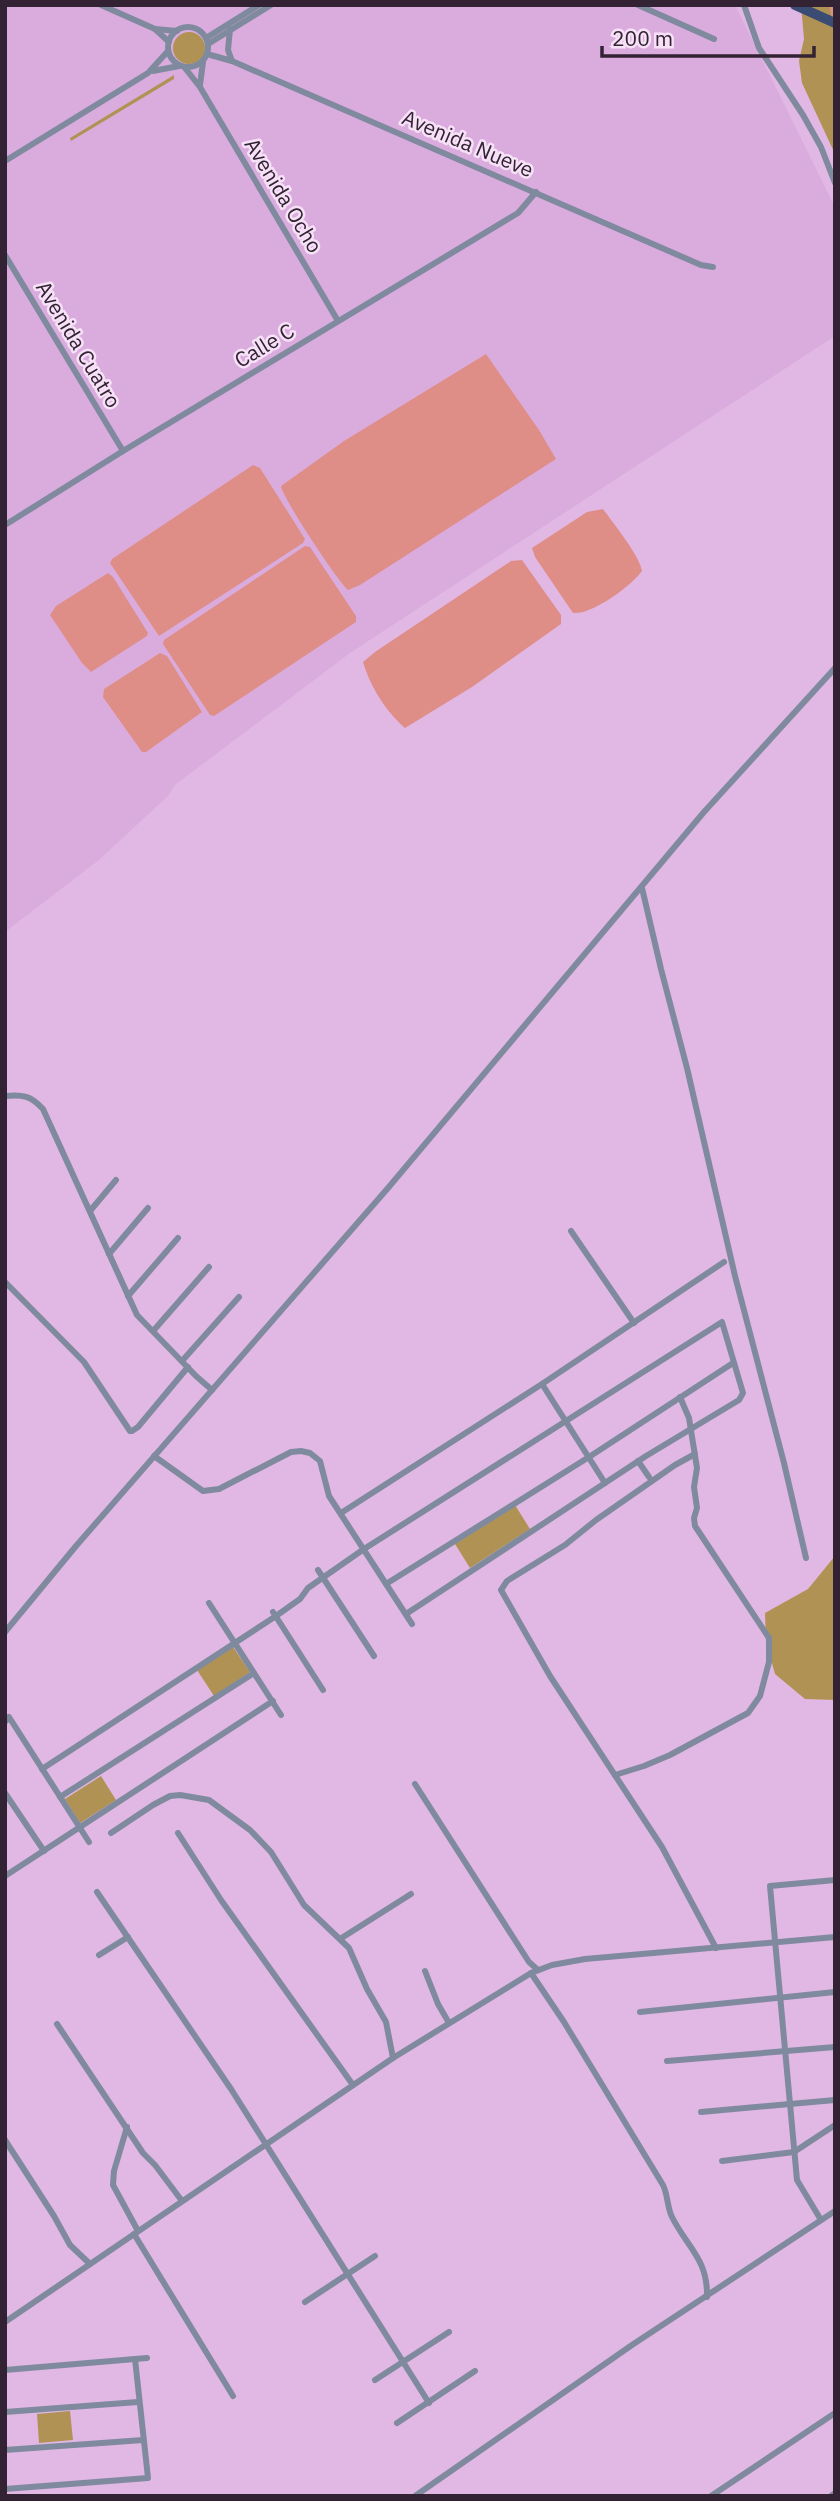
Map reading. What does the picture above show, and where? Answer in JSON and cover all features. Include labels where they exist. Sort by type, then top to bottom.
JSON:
[{"type":"highway","points":[[795,5],[835,23]]},
{"type":"street","points":[[101,5],[155,29],[177,31],[191,27],[203,33],[207,41],[207,54],[199,79],[200,87]]},
{"type":"street","points":[[207,41],[259,5]]},
{"type":"street","points":[[207,41],[271,5]]},
{"type":"street","points":[[638,5],[713,38]]},
{"type":"street","points":[[744,5],[759,48],[803,115],[821,147],[835,183]]},
{"type":"street","points":[[231,23],[228,50],[232,61]]},
{"type":"street","points":[[155,29],[169,42]]},
{"type":"street","points":[[177,31],[169,42],[168,51],[170,57],[182,67]]},
{"type":"street","points":[[5,161],[148,73],[168,51]]},
{"type":"street","name":"Avenida Nueve","points":[[207,54],[232,61],[701,265],[713,267]]},
{"type":"street","points":[[148,73],[198,66],[203,62]]},
{"type":"street","name":"Avenida Ocho","points":[[182,67],[200,87],[338,321]]},
{"type":"street","name":"Calle C","points":[[5,525],[518,213],[536,192]]},
{"type":"street","name":"Avenida Cuatro","points":[[5,255],[123,451]]},
{"type":"street","points":[[5,1632],[388,1188],[704,812],[835,668]]},
{"type":"street","points":[[642,888],[806,1558]]},
{"type":"street","points":[[5,1097],[21,1094],[28,1096],[43,1109],[137,1315],[212,1390]]},
{"type":"street","points":[[90,1211],[116,1180]]},
{"type":"street","points":[[109,1254],[148,1208]]},
{"type":"street","points":[[571,1231],[634,1323]]},
{"type":"street","points":[[128,1296],[178,1238]]},
{"type":"street","points":[[341,1513],[542,1384],[724,1262]]},
{"type":"street","points":[[154,1330],[209,1267]]},
{"type":"street","points":[[5,1282],[84,1362],[132,1432],[188,1367]]},
{"type":"street","points":[[182,1361],[239,1297]]},
{"type":"street","points":[[42,1769],[300,1599],[308,1588],[364,1549],[722,1322],[743,1393],[741,1397],[638,1461],[406,1614]]},
{"type":"street","points":[[386,1584],[733,1363]]},
{"type":"street","points":[[542,1384],[605,1483]]},
{"type":"street","points":[[615,1775],[670,1755],[748,1713],[760,1696],[769,1662],[769,1638],[695,1526],[694,1518],[698,1508],[694,1487],[697,1468],[685,1405],[680,1397]]},
{"type":"street","points":[[155,1456],[203,1491],[209,1492],[291,1452],[310,1453],[320,1461],[329,1496],[412,1624]]},
{"type":"street","points":[[695,1454],[675,1465],[502,1587],[504,1598],[550,1676],[662,1847],[716,1948]]},
{"type":"street","points":[[638,1461],[649,1477]]},
{"type":"street","points":[[318,1570],[374,1656]]},
{"type":"street","points":[[209,1603],[281,1715]]},
{"type":"street","points":[[274,1614],[323,1690]]},
{"type":"street","points":[[60,1797],[254,1673]]},
{"type":"street","points":[[6,1873],[272,1702]]},
{"type":"street","points":[[6,1721],[9,1717],[89,1842]]},
{"type":"street","points":[[415,1784],[529,1962],[663,2185],[668,2196],[670,2215],[698,2255],[708,2288],[707,2297]]},
{"type":"street","points":[[5,1793],[44,1850]]},
{"type":"street","points":[[111,1833],[170,1796],[209,1800],[250,1830],[271,1852],[304,1905],[349,1948],[367,1989],[386,2022],[393,2058]]},
{"type":"street","points":[[178,1833],[221,1900],[353,2085]]},
{"type":"street","points":[[821,2220],[797,2180],[770,1886],[835,1880]]},
{"type":"street","points":[[97,1892],[266,2145],[429,2403]]},
{"type":"street","points":[[340,1939],[411,1894]]},
{"type":"street","points":[[99,1955],[128,1937]]},
{"type":"street","points":[[5,2322],[393,2058],[535,1972],[552,1965],[585,1959],[835,1937]]},
{"type":"street","points":[[425,1971],[449,2023]]},
{"type":"street","points":[[640,2012],[835,1992]]},
{"type":"street","points":[[57,2024],[143,2153],[170,2182],[182,2201]]},
{"type":"street","points":[[667,2061],[835,2047]]},
{"type":"street","points":[[701,2112],[835,2100]]},
{"type":"street","points":[[722,2161],[793,2152],[835,2124]]},
{"type":"street","points":[[127,2127],[114,2171],[113,2185],[136,2233],[233,2396]]},
{"type":"street","points":[[5,2140],[70,2245],[90,2264]]},
{"type":"street","points":[[415,2496],[632,2346],[835,2211]]},
{"type":"street","points":[[304,2302],[375,2256]]},
{"type":"street","points":[[375,2380],[449,2332]]},
{"type":"street","points":[[5,2370],[147,2358]]},
{"type":"street","points":[[5,2489],[148,2478],[135,2360]]},
{"type":"street","points":[[397,2423],[475,2371]]},
{"type":"street","points":[[5,2412],[138,2402]]},
{"type":"street","points":[[711,2496],[835,2413]]},
{"type":"street","points":[[5,2450],[143,2440]]},
{"type":"shaded area","points":[[5,5],[735,5],[835,207],[835,336],[350,653],[175,785],[168,796],[99,860],[5,932]]},
{"type":"shaded area","points":[[801,5],[835,5],[835,154],[802,83],[799,61],[804,39]]},
{"type":"shaded area","points":[[189,32],[201,36],[205,48],[201,60],[189,64],[177,60],[173,48],[177,36]]},
{"type":"shaded area","points":[[174,75],[174,79],[71,141],[70,138]]},
{"type":"shaded area","points":[[486,354],[556,459],[360,585],[348,590],[311,539],[281,486],[344,441]]},
{"type":"shaded area","points":[[253,465],[260,468],[305,539],[303,543],[159,636],[110,563],[112,559]]},
{"type":"shaded area","points":[[603,509],[631,548],[642,571],[600,605],[573,613],[535,557],[532,548],[587,512]]},
{"type":"shaded area","points":[[305,546],[310,547],[356,616],[356,622],[214,716],[210,715],[163,644],[164,640]]},
{"type":"shaded area","points":[[522,560],[561,615],[561,624],[472,687],[405,728],[380,698],[363,662],[511,561]]},
{"type":"shaded area","points":[[108,573],[148,633],[91,672],[50,615],[56,606]]},
{"type":"shaded area","points":[[160,653],[167,656],[202,712],[146,752],[142,752],[103,697],[104,689]]},
{"type":"shaded area","points":[[515,1505],[530,1529],[470,1568],[455,1544]]},
{"type":"shaded area","points":[[835,1556],[835,1700],[805,1699],[775,1674],[766,1642],[765,1613],[808,1589]]},
{"type":"shaded area","points":[[233,1647],[250,1672],[214,1696],[197,1670]]},
{"type":"shaded area","points":[[101,1776],[116,1800],[80,1823],[65,1799]]},
{"type":"shaded area","points":[[70,2411],[73,2440],[39,2443],[37,2414]]},
{"type":"waterway","points":[[833,5],[835,16]]}]
